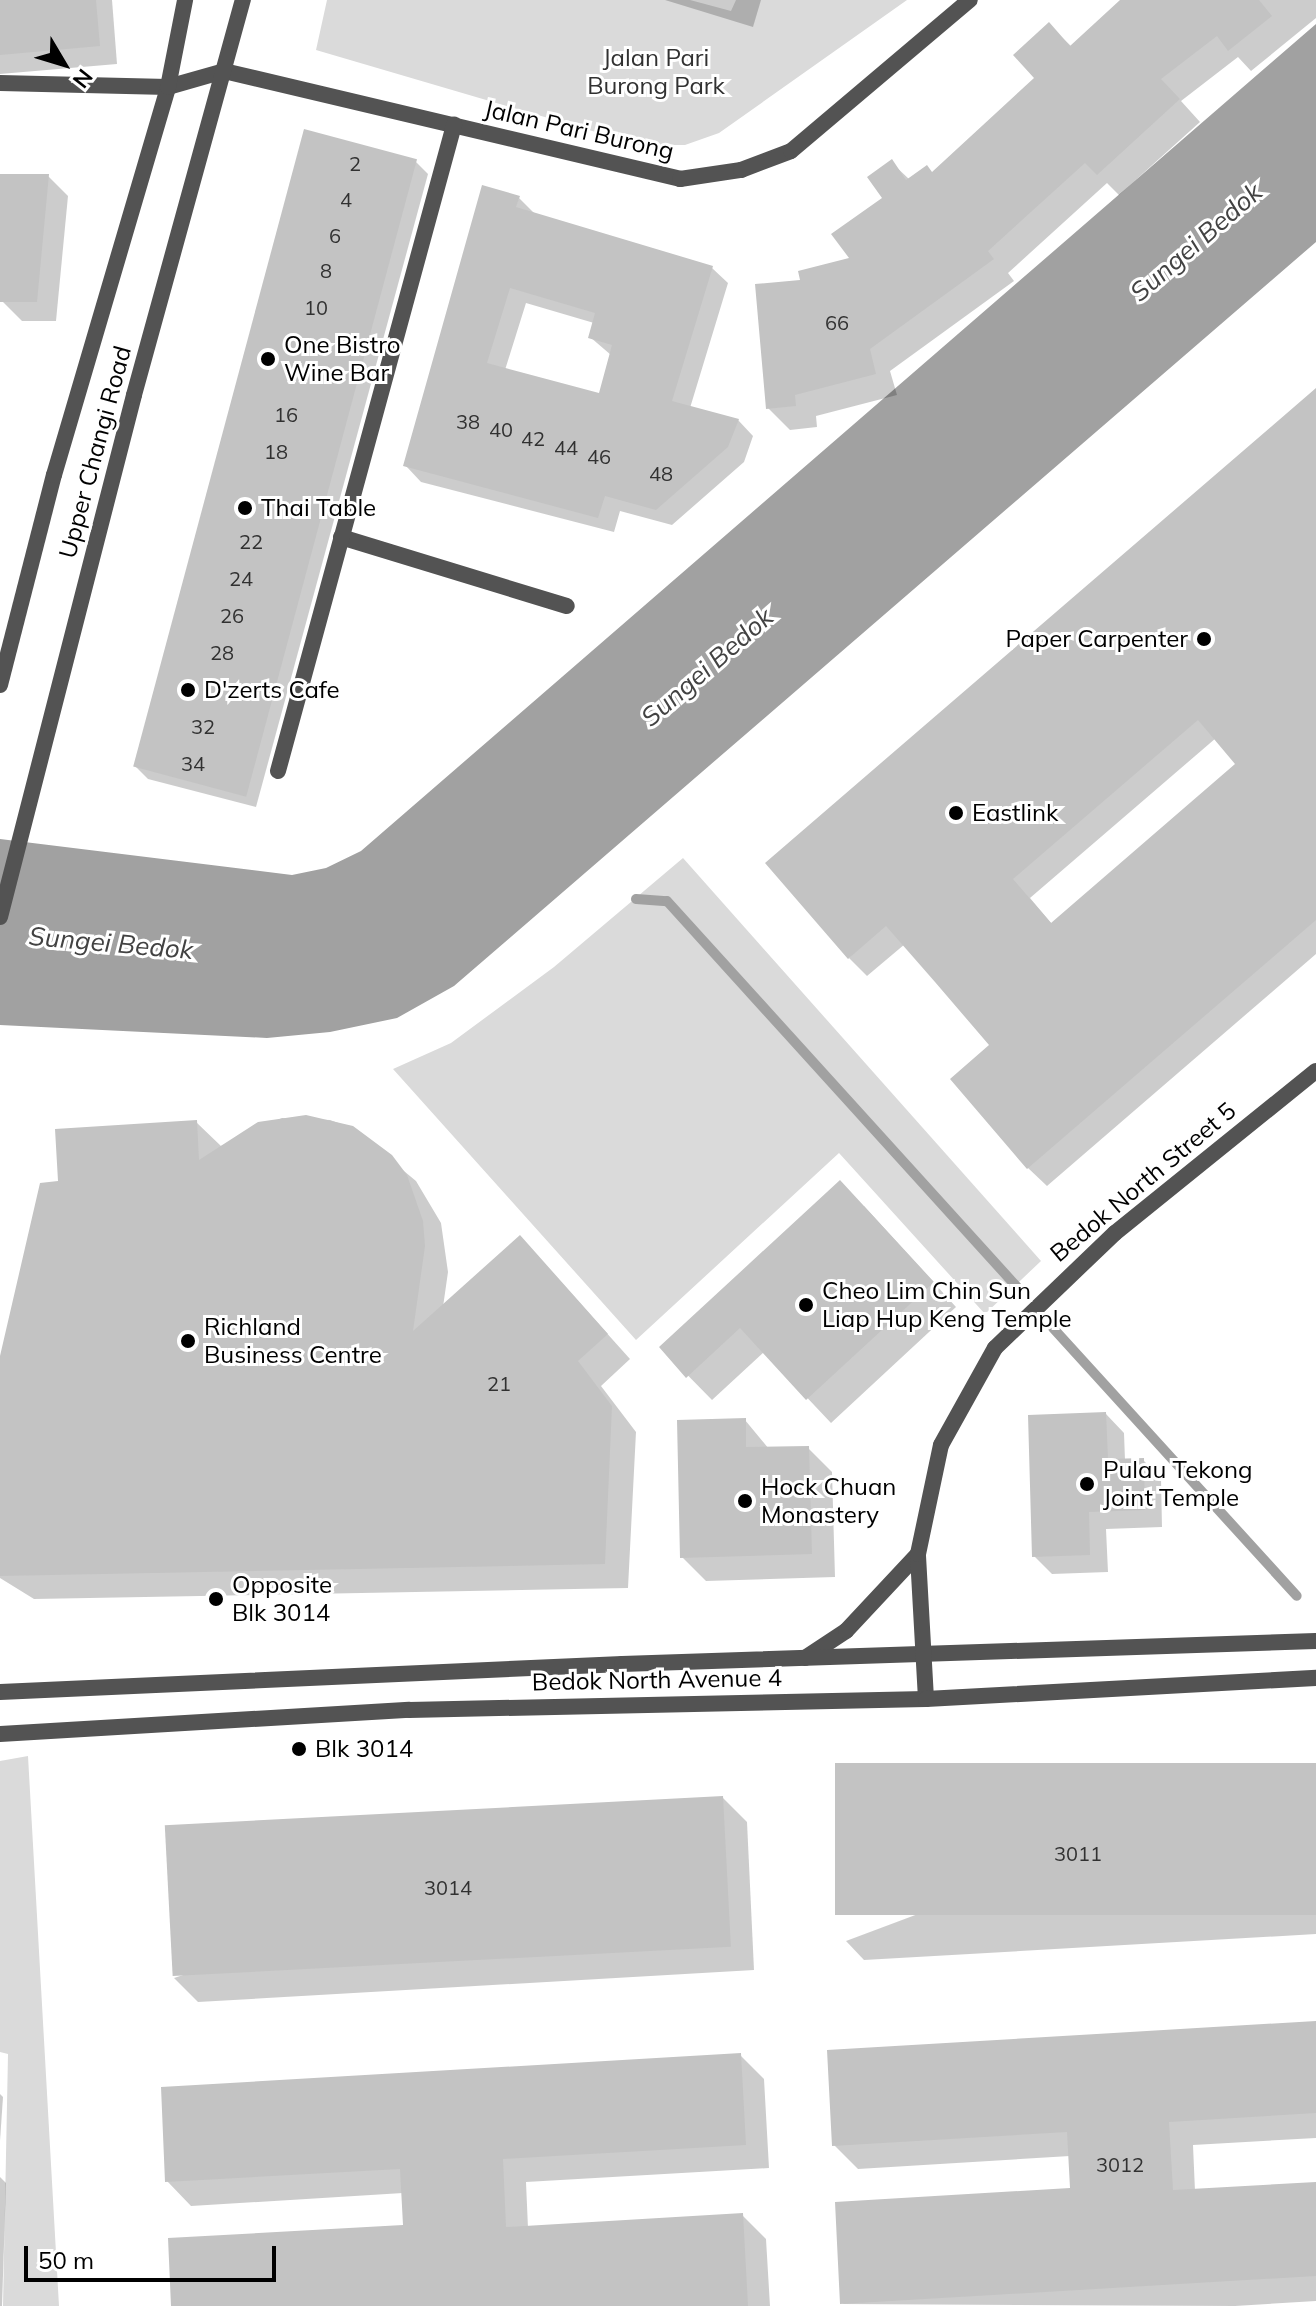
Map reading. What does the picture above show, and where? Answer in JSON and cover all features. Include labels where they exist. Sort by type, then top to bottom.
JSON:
[{"type":"street","name":"Upper Changi Road","points":[[0,685],[54,475],[168,87],[185,0]]},
{"type":"street","name":"Upper Changi Road","points":[[0,917],[243,0]]},
{"type":"street","name":"Jalan Pari Burong","points":[[0,83],[168,87],[224,71],[680,179],[741,170],[791,151],[970,0]]},
{"type":"street","name":"Jalan Pari Burong","points":[[278,771],[454,125]]},
{"type":"street","points":[[341,537],[567,606]]},
{"type":"street","name":"Bedok North Street 5","points":[[926,1699],[918,1554],[941,1445],[995,1348],[1115,1233],[1316,1071]]},
{"type":"street","points":[[804,1659],[846,1631],[918,1554]]},
{"type":"street","name":"Bedok North Avenue 4","points":[[0,1692],[1316,1641]]},
{"type":"street","name":"Bedok North Avenue 4","points":[[0,1734],[409,1710],[926,1699],[1316,1678]]},
{"type":"green space","name":"Jalan Pari Burong Park","points":[[327,0],[690,0],[731,11],[736,0],[907,0],[719,133],[685,145],[640,145],[316,50]]},
{"type":"green space","points":[[683,858],[1041,1261],[985,1314],[839,1153],[636,1340],[393,1069],[451,1043],[554,967]]},
{"type":"green space","points":[[28,1756],[59,2306],[3,2306],[8,2054],[0,2052],[0,1761]]},
{"type":"water","name":"Sungei Bedok","points":[[1316,24],[1316,242],[454,986],[397,1018],[330,1032],[267,1038],[0,1025],[0,839],[292,875],[326,868],[361,851]]},
{"type":"building","points":[[0,0],[96,0],[100,46],[0,55]]},
{"type":"building","points":[[1120,0],[1259,0],[1272,16],[1228,51],[1217,36],[1161,79],[1180,99],[1097,175],[1085,163],[988,251],[994,259],[870,349],[876,374],[795,395],[796,406],[766,409],[755,284],[800,280],[798,271],[849,258],[831,234],[882,198],[867,177],[892,159],[906,180],[927,165],[932,172],[1034,78],[1013,55],[1049,22],[1070,46]]},
{"type":"building","points":[[304,129],[417,159],[246,797],[133,767]]},
{"type":"building","points":[[0,174],[49,174],[37,302],[0,302]]},
{"type":"building","points":[[482,185],[520,196],[516,207],[713,266],[672,401],[739,419],[728,447],[656,510],[605,496],[598,518],[403,466]],"holes":[[[510,288],[595,313],[588,338],[612,345],[599,393],[487,363]]]},
{"type":"building","name":"Eastlink","points":[[1316,388],[1316,920],[1027,1169],[950,1079],[989,1045],[886,926],[848,959],[765,863]],"holes":[[[1198,720],[1235,764],[1051,923],[1013,879]]]},
{"type":"building","name":"Richland Business Centre","points":[[306,1115],[353,1126],[392,1155],[407,1175],[423,1221],[425,1246],[413,1331],[520,1235],[608,1334],[578,1361],[612,1406],[605,1564],[0,1576],[0,1356],[40,1183],[58,1181],[55,1129],[197,1120],[199,1160],[258,1122]]},
{"type":"building","name":"Cheo Lim Chin Sun Liap Hup Keng Temple","points":[[840,1180],[934,1282],[806,1400],[740,1328],[686,1378],[659,1347]]},
{"type":"building","name":"Pulau Tekong Joint Temple","points":[[1106,1412],[1108,1459],[1144,1458],[1145,1510],[1089,1512],[1090,1555],[1032,1557],[1028,1415]]},
{"type":"building","name":"Hock Chuan Monastery","points":[[746,1418],[746,1447],[809,1446],[812,1554],[680,1558],[677,1420]]},
{"type":"building","points":[[835,1763],[1316,1763],[1316,1915],[835,1915]]},
{"type":"building","points":[[723,1796],[731,1947],[173,1976],[165,1825]]},
{"type":"building","points":[[1316,2021],[1316,2113],[1169,2122],[1173,2190],[1316,2182],[1316,2276],[840,2304],[835,2202],[1070,2188],[1067,2132],[832,2146],[827,2050]]},
{"type":"building","points":[[741,2053],[746,2145],[503,2159],[506,2227],[743,2213],[748,2306],[171,2306],[168,2238],[403,2225],[400,2169],[165,2182],[161,2087]]},
{"type":"waterway","points":[[636,899],[667,901],[1017,1287]]},
{"type":"waterway","points":[[1053,1328],[1297,1596]]},
{"type":"place","name":"One Bistro Wine Bar","points":[[268,359]]},
{"type":"place","name":"Thai Table","points":[[245,508]]},
{"type":"place","name":"Paper Carpenter","points":[[1204,639]]},
{"type":"place","name":"D'zerts Cafe","points":[[188,690]]},
{"type":"place","name":"Eastlink","points":[[956,813]]},
{"type":"place","name":"Cheo Lim Chin Sun Liap Hup Keng Temple","points":[[806,1305]]},
{"type":"place","name":"Richland Business Centre","points":[[188,1341]]},
{"type":"place","name":"Pulau Tekong Joint Temple","points":[[1087,1484]]},
{"type":"place","name":"Hock Chuan Monastery","points":[[745,1501]]},
{"type":"place","name":"Opposite Blk 3014","points":[[216,1599]]},
{"type":"place","name":"Blk 3014","points":[[299,1749]]}]
